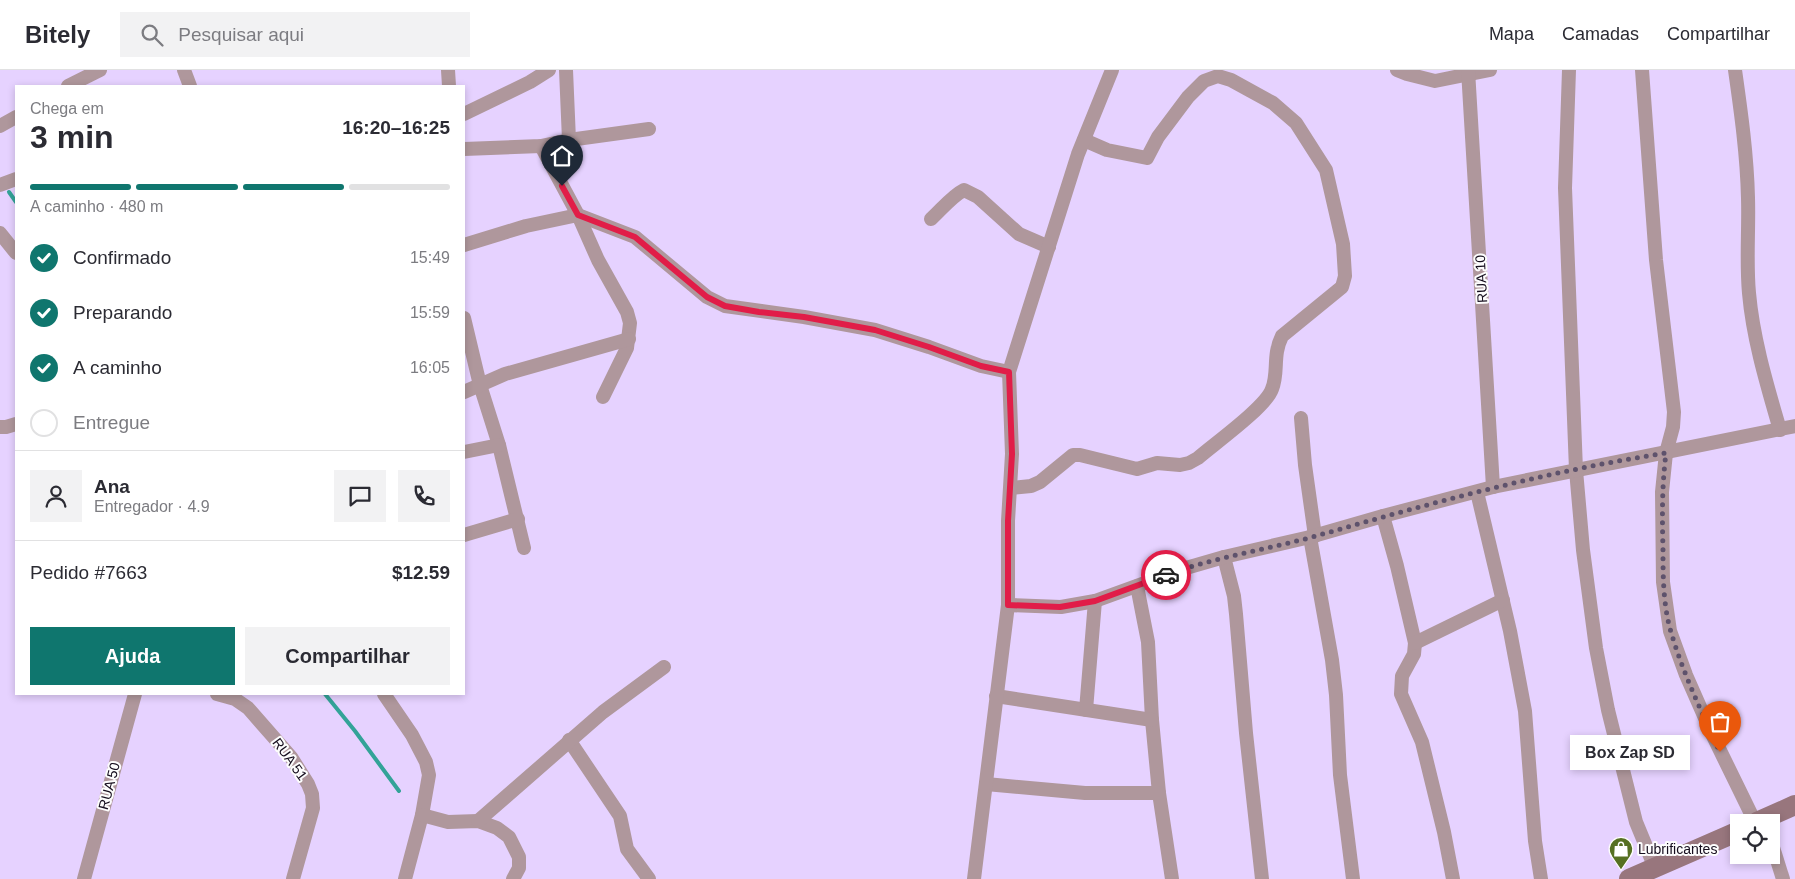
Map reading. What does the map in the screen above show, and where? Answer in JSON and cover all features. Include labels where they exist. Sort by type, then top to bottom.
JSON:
[{"type":"main road","points":[[1774,814],[1795,805]]},
{"type":"main road","points":[[1780,822],[1795,815]]},
{"type":"main road","points":[[1656,873],[1730,836]]},
{"type":"main road","points":[[1628,879],[1656,873],[1730,845]]},
{"type":"street","points":[[70,85],[100,70]]},
{"type":"street","points":[[184,70],[190,85]]},
{"type":"street","points":[[448,70],[449,85]]},
{"type":"street","points":[[465,114],[530,82],[549,70]]},
{"type":"street","points":[[566,70],[569,140]]},
{"type":"street","points":[[974,879],[1008,605],[1008,521],[1012,454],[1009,372],[1084,140],[1112,70]]},
{"type":"street","points":[[1397,70],[1435,81],[1468,72],[1490,70]]},
{"type":"street","points":[[1569,70],[1565,188],[1576,470],[1588,592],[1608,710],[1636,822],[1656,873]]},
{"type":"street","points":[[1642,70],[1656,260],[1674,412],[1674,427],[1666,453],[1662,492],[1663,582],[1670,631],[1686,676],[1752,814]]},
{"type":"street","points":[[1736,70],[1748,199],[1749,294],[1757,343],[1780,430]]},
{"type":"street","name":"RUA 10","points":[[1468,72],[1493,487]]},
{"type":"street","points":[[1011,488],[1031,486],[1040,482],[1073,455],[1137,469],[1157,463],[1180,465],[1198,458],[1265,402],[1273,386],[1275,355],[1282,336],[1342,287],[1345,276],[1343,244],[1326,170],[1296,123],[1272,102],[1231,80],[1218,76],[1204,81],[1188,97],[1158,136],[1147,158],[1107,150],[1084,140]]},
{"type":"street","points":[[0,126],[15,118]]},
{"type":"street","points":[[465,149],[541,146],[649,128]]},
{"type":"street","points":[[541,146],[578,215],[598,260],[627,312],[630,323],[627,348],[603,397]]},
{"type":"street","points":[[0,185],[15,179]]},
{"type":"street","points":[[931,219],[957,194],[964,190],[978,197],[1019,234],[1049,247]]},
{"type":"street","points":[[465,244],[526,226],[578,215],[635,237],[707,297],[725,306],[804,317],[875,330],[981,366],[1009,372]]},
{"type":"street","points":[[0,235],[15,252]]},
{"type":"street","points":[[465,322],[480,385],[499,445],[524,548]]},
{"type":"street","points":[[465,392],[504,374],[629,339]]},
{"type":"street","points":[[1300,418],[1312,537],[1336,695],[1340,775],[1353,879]]},
{"type":"street","points":[[0,427],[15,424]]},
{"type":"street","points":[[1008,605],[1060,607],[1095,601],[1224,556],[1312,537],[1493,487],[1795,426]]},
{"type":"street","points":[[465,452],[499,445]]},
{"type":"street","points":[[1477,492],[1503,600],[1525,711],[1535,841],[1541,879]]},
{"type":"street","points":[[1383,516],[1415,642],[1414,654],[1402,676],[1401,694],[1422,742],[1444,832],[1453,879]]},
{"type":"street","points":[[465,535],[518,519]]},
{"type":"street","points":[[1224,556],[1234,596],[1262,879]]},
{"type":"street","points":[[1137,586],[1148,642],[1152,720],[1159,793],[1172,879]]},
{"type":"street","points":[[1415,642],[1503,600]]},
{"type":"street","points":[[1086,710],[1095,601]]},
{"type":"street","points":[[478,822],[569,740],[664,666]]},
{"type":"street","name":"RUA 50","points":[[84,879],[135,695]]},
{"type":"street","name":"RUA 51","points":[[221,695],[235,699],[248,708],[292,757],[312,794],[313,808],[293,879]]},
{"type":"street","points":[[386,695],[412,735],[426,762],[429,775],[422,815],[405,879]]},
{"type":"street","points":[[996,696],[1152,720]]},
{"type":"street","points":[[569,740],[620,816],[627,849],[649,879]]},
{"type":"street","points":[[986,784],[1085,793],[1159,793]]},
{"type":"street","points":[[422,815],[448,822],[478,822],[497,828],[509,837],[519,857],[519,868],[513,879]]},
{"type":"street","points":[[1778,864],[1783,879]]},
{"type":"waterway","points":[[9,192],[15,201]]},
{"type":"waterway","points":[[326,695],[399,791]]},
{"type":"way so far","points":[[1166,575],[1224,556],[1310,537],[1493,487],[1617,461],[1666,453],[1662,492],[1663,582],[1670,631],[1686,676],[1720,752]]},
{"type":"place","name":"Box Zap SD","points":[[1720,752]]},
{"type":"place","name":"Lubrificantes","points":[[1621,870]]},
{"type":"route","points":[[562,186],[578,215],[635,237],[707,297],[725,306],[804,317],[875,330],[981,366],[1009,372],[1012,454],[1008,521],[1008,605],[1060,607],[1095,601],[1166,575]]}]
